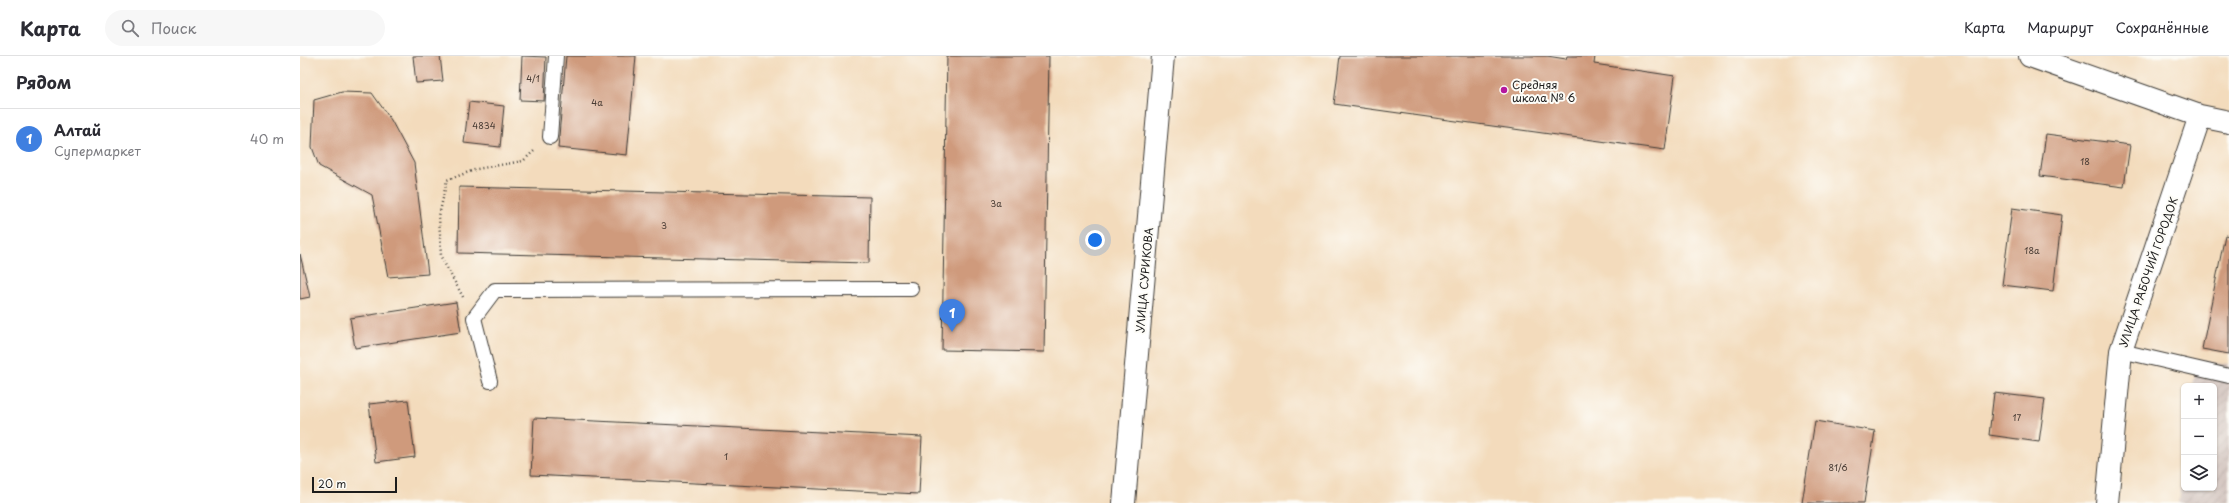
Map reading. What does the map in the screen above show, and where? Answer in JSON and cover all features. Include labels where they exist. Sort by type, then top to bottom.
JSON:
[{"type":"street","name":"УЛИЦА СУРИКОВА","points":[[1124,503],[1163,56]]},
{"type":"street","points":[[2030,56],[2200,116],[2229,122]]},
{"type":"street","name":"УЛИЦА РАБОЧИЙ ГОРОДОК","points":[[2107,503],[2121,351],[2200,116]]},
{"type":"lane","points":[[550,137],[556,56]]},
{"type":"lane","points":[[490,381],[474,318],[495,290],[911,289]]},
{"type":"lane","points":[[2121,351],[2229,376]]},
{"type":"path","points":[[474,318],[441,257],[439,216],[447,180],[477,169],[523,161],[550,137]]},
{"type":"shaded area","points":[[2197,359],[2229,364],[2229,503],[2178,503],[2181,480],[2181,491],[2217,491],[2217,383],[2193,383]]},
{"type":"building","points":[[413,56],[440,56],[443,81],[416,83]]},
{"type":"building","points":[[522,56],[546,57],[544,101],[520,100]]},
{"type":"building","points":[[566,56],[636,56],[627,155],[558,148]]},
{"type":"building","points":[[947,56],[1049,56],[1044,352],[942,350]]},
{"type":"building","name":"Средняя школа № 6","points":[[1340,56],[1547,56],[1566,59],[1567,56],[1595,56],[1594,64],[1675,76],[1665,150],[1334,104]]},
{"type":"building","points":[[342,92],[372,93],[391,120],[414,163],[428,274],[388,277],[372,195],[319,166],[312,147],[314,100]]},
{"type":"building","points":[[469,102],[504,106],[500,147],[464,143]]},
{"type":"building","points":[[2046,134],[2130,145],[2124,187],[2040,176]]},
{"type":"building","points":[[459,187],[870,197],[869,263],[458,253]]},
{"type":"building","points":[[2012,208],[2062,215],[2053,291],[2002,285]]},
{"type":"building","points":[[2225,235],[2229,236],[2229,354],[2202,349]]},
{"type":"building","points":[[300,254],[310,297],[300,299]]},
{"type":"building","points":[[456,302],[461,332],[355,348],[350,318]]},
{"type":"building","points":[[1994,393],[2045,399],[2039,442],[1989,435]]},
{"type":"building","points":[[408,400],[415,457],[376,462],[369,404]]},
{"type":"building","points":[[534,418],[922,437],[919,494],[531,475]]},
{"type":"building","points":[[1815,421],[1875,431],[1864,503],[1802,503]]},
{"type":"place","name":"Средняя школа № 6","points":[[1504,90]]},
{"type":"place","name":"Алтай","points":[[952,332]]}]
